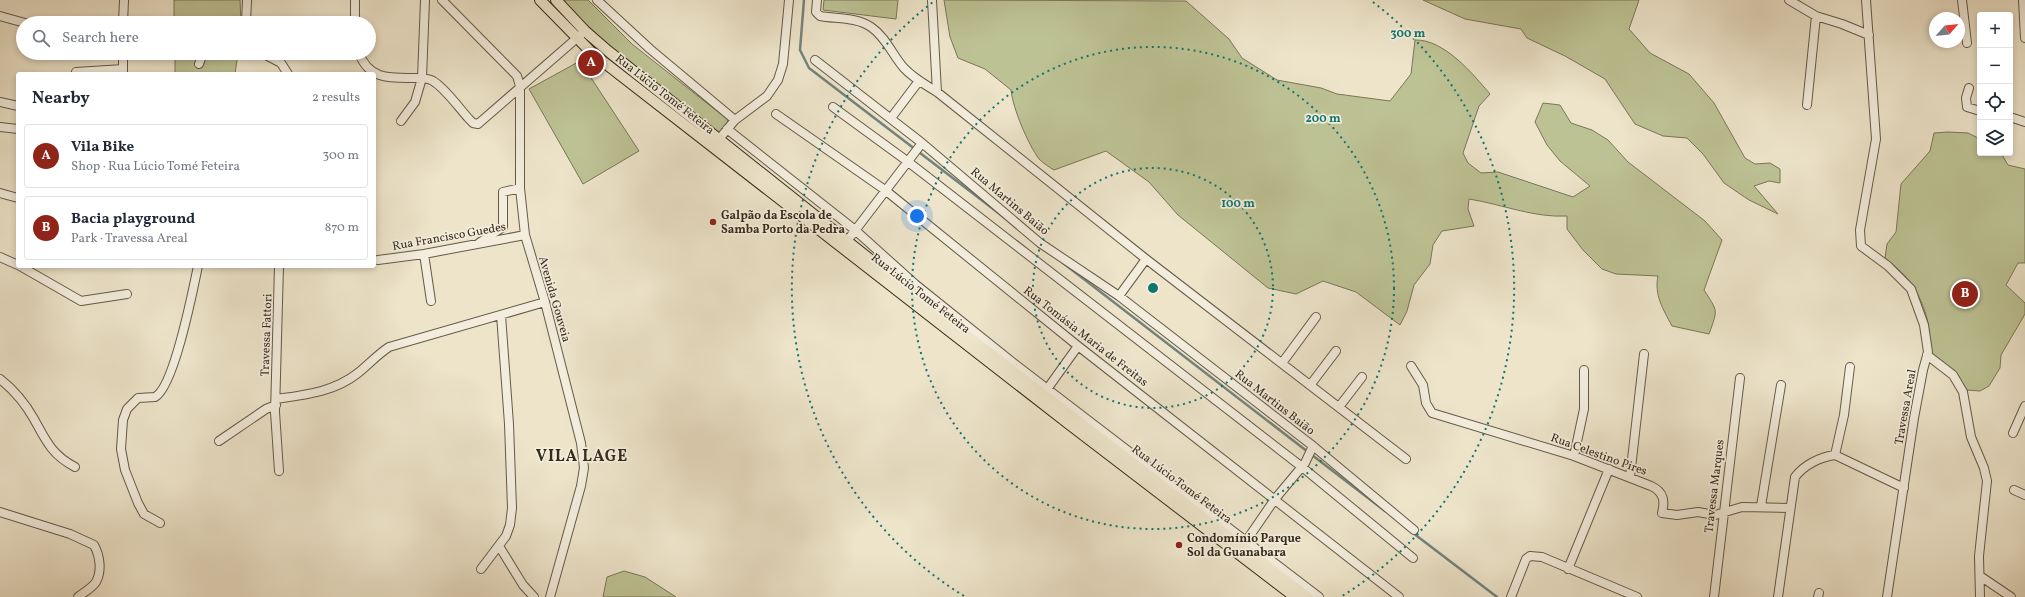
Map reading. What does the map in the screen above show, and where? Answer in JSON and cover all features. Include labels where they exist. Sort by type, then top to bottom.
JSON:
[{"type":"main road","name":"Rua Lúcio Tomé Feteira","points":[[540,0],[592,53],[712,148],[823,232],[844,244]]},
{"type":"main road","name":"Rua Lúcio Tomé Feteira","points":[[556,0],[585,31],[608,51],[720,139],[844,244],[945,319],[1306,597]]},
{"type":"main road","name":"Rua Lúcio Tomé Feteira","points":[[1242,547],[1295,597]]},
{"type":"street","points":[[123,16],[124,0]]},
{"type":"street","points":[[246,16],[247,0]]},
{"type":"street","points":[[355,0],[355,16]]},
{"type":"street","points":[[401,121],[415,102],[422,78],[425,0]]},
{"type":"street","points":[[442,0],[517,76],[520,86]]},
{"type":"street","points":[[597,0],[606,3],[650,49],[735,120]]},
{"type":"street","points":[[712,148],[735,120],[773,89],[781,69],[787,0]]},
{"type":"street","points":[[817,0],[816,9],[820,16],[858,21],[872,27],[883,39],[905,69],[937,92],[1146,258],[1311,384],[1406,459]]},
{"type":"street","points":[[932,0],[937,92]]},
{"type":"street","points":[[1789,0],[1816,16],[1842,24],[1869,35],[1866,0]]},
{"type":"street","points":[[1962,0],[1966,43]]},
{"type":"street","points":[[2022,0],[2025,38]]},
{"type":"street","points":[[0,16],[16,20]]},
{"type":"street","points":[[1807,105],[1816,16]]},
{"type":"street","points":[[376,74],[388,77],[422,78],[433,81],[473,123],[478,124],[585,31]]},
{"type":"street","name":"Travessa Areal","points":[[1869,35],[1876,139],[1860,230],[1861,246],[1888,266],[1911,289],[1924,325],[1927,355],[1914,418],[1887,597]]},
{"type":"street","points":[[76,72],[123,71],[123,60]]},
{"type":"street","points":[[199,64],[200,60]]},
{"type":"street","points":[[275,60],[281,63],[287,72]]},
{"type":"street","points":[[362,60],[363,64],[373,72]]},
{"type":"street","name":"Rua Martins Baião","points":[[815,60],[890,118],[920,146],[1040,243],[1119,296],[1414,530]]},
{"type":"street","points":[[890,118],[919,80]]},
{"type":"street","name":"Avenida Gouveia","points":[[520,86],[520,188],[525,235],[545,302],[581,443],[584,468],[581,486],[550,597]]},
{"type":"street","points":[[1969,88],[1966,98],[1967,107],[1977,110]]},
{"type":"street","points":[[0,102],[16,106]]},
{"type":"street","points":[[833,107],[908,159],[1303,465],[1413,558]]},
{"type":"street","name":"Rua Tomásia Maria de Freitas","points":[[776,114],[885,190],[1078,346],[1399,597]]},
{"type":"street","points":[[2013,118],[2025,122]]},
{"type":"street","points":[[0,127],[16,129]]},
{"type":"street","points":[[727,129],[855,230],[915,284],[1043,394],[1078,346]]},
{"type":"street","points":[[844,244],[908,159],[920,146]]},
{"type":"street","points":[[478,245],[486,237],[499,231],[503,227],[503,192],[520,188]]},
{"type":"street","points":[[0,193],[16,197]]},
{"type":"street","name":"Rua Francisco Guedes","points":[[378,260],[478,245],[525,235]]},
{"type":"street","points":[[424,254],[431,301]]},
{"type":"street","points":[[0,257],[16,264]]},
{"type":"street","points":[[1119,296],[1146,258]]},
{"type":"street","points":[[24,268],[81,301],[127,294]]},
{"type":"street","points":[[160,523],[144,514],[130,484],[121,449],[123,420],[132,402],[142,397],[155,397],[161,391],[177,353],[195,268]]},
{"type":"street","name":"Travessa Fattori","points":[[279,471],[276,402],[280,268]]},
{"type":"street","points":[[219,441],[276,402],[319,393],[335,387],[358,373],[372,358],[388,347],[501,316],[545,302]]},
{"type":"street","points":[[481,569],[506,536],[510,524],[513,493],[501,316]]},
{"type":"street","points":[[1282,363],[1316,317]]},
{"type":"street","points":[[1311,384],[1336,351]]},
{"type":"street","points":[[1630,477],[1644,354]]},
{"type":"street","points":[[1927,355],[1953,375],[1960,385],[1963,392],[1971,437],[1984,468],[1987,486],[1979,556],[1980,597]]},
{"type":"street","name":"Rua Celestino Pires","points":[[1410,366],[1423,385],[1426,403],[1432,412],[1574,456],[1659,489],[1664,504],[1662,513],[1677,515],[1698,512],[1715,515],[1723,514],[1742,507],[1761,506],[1790,508]]},
{"type":"street","points":[[1835,455],[1844,415],[1850,367]]},
{"type":"street","points":[[1574,456],[1584,409],[1584,370]]},
{"type":"street","points":[[1339,407],[1362,377]]},
{"type":"street","name":"Travessa Marques","points":[[1714,597],[1740,378]]},
{"type":"street","points":[[0,379],[22,400],[50,448],[59,457],[75,467]]},
{"type":"street","points":[[1761,506],[1781,385]]},
{"type":"street","points":[[2013,433],[2024,410]]},
{"type":"street","points":[[1312,449],[1303,465],[1275,499],[1242,547],[1319,597]]},
{"type":"street","points":[[1778,597],[1795,477],[1799,471],[1826,456],[1835,455],[1904,488]]},
{"type":"street","points":[[1568,569],[1609,469]]},
{"type":"street","points":[[2014,490],[2025,495]]},
{"type":"street","points":[[0,512],[70,534],[94,545],[98,553],[100,565],[95,583],[78,597]]},
{"type":"street","points":[[499,546],[523,585],[534,597]]},
{"type":"street","points":[[1511,597],[1526,559],[1530,556],[1542,557],[1637,597]]},
{"type":"street","points":[[1980,576],[2011,597]]},
{"type":"green space","points":[[174,0],[240,0],[241,16],[174,16]]},
{"type":"green space","points":[[563,0],[588,0],[632,44],[727,119],[728,123],[721,133],[718,133],[657,86],[599,36]]},
{"type":"green space","points":[[824,0],[898,0],[896,19],[823,10]]},
{"type":"green space","points":[[944,0],[1186,1],[1229,39],[1242,58],[1277,80],[1321,88],[1337,94],[1390,101],[1411,74],[1415,40],[1426,41],[1437,45],[1457,59],[1490,94],[1479,106],[1463,153],[1468,163],[1481,173],[1498,172],[1573,197],[1590,186],[1560,161],[1547,145],[1535,122],[1543,103],[1560,105],[1571,123],[1592,130],[1608,140],[1628,162],[1705,221],[1722,240],[1704,290],[1715,311],[1714,320],[1709,334],[1672,326],[1658,296],[1658,276],[1616,274],[1602,269],[1583,250],[1567,229],[1567,216],[1530,213],[1469,199],[1468,209],[1474,226],[1442,231],[1433,245],[1430,264],[1414,285],[1407,311],[1400,325],[1356,292],[1323,281],[1296,294],[1268,288],[1178,215],[1149,182],[1106,151],[1054,170],[1039,159],[1030,145],[1022,126],[1012,98],[1011,90],[985,69],[958,58],[950,37]]},
{"type":"green space","points":[[1423,0],[1639,0],[1629,29],[1650,53],[1689,74],[1714,103],[1745,158],[1755,164],[1770,163],[1780,169],[1780,183],[1769,181],[1754,186],[1778,214],[1749,200],[1724,183],[1703,154],[1687,138],[1663,136],[1635,124],[1605,79],[1565,56],[1527,38],[1521,29],[1465,19]]},
{"type":"green space","points":[[175,60],[237,60],[235,72],[175,72]]},
{"type":"green space","points":[[580,61],[639,151],[583,184],[529,89]]},
{"type":"green space","points":[[1934,133],[1968,133],[1977,138],[1977,156],[2003,156],[2008,165],[2025,169],[2025,263],[2018,263],[2006,285],[2025,303],[2025,314],[2001,355],[2000,368],[1989,386],[1980,391],[1966,390],[1928,352],[1929,334],[1923,306],[1908,279],[1885,258],[1887,244],[1896,232],[1901,184],[1930,151]]},
{"type":"green space","points":[[624,571],[645,577],[676,597],[603,597],[607,577]]},
{"type":"waterway","points":[[804,0],[800,50],[809,68],[1005,218]]},
{"type":"waterway","points":[[1063,263],[1308,452]]},
{"type":"waterway","points":[[1312,455],[1385,511]]},
{"type":"waterway","points":[[1413,533],[1497,597]]},
{"type":"place","name":"Vila Bike","points":[[591,63]]},
{"type":"place","name":"Galpão da Escola de Samba Porto da Pedra","points":[[713,222]]},
{"type":"place","name":"Bacia playground","points":[[1965,294]]},
{"type":"place","name":"Condomínio Parque Sol da Guanabara","points":[[1179,545]]},
{"type":"district","name":"VILA LAGE","points":[[582,455]]}]
